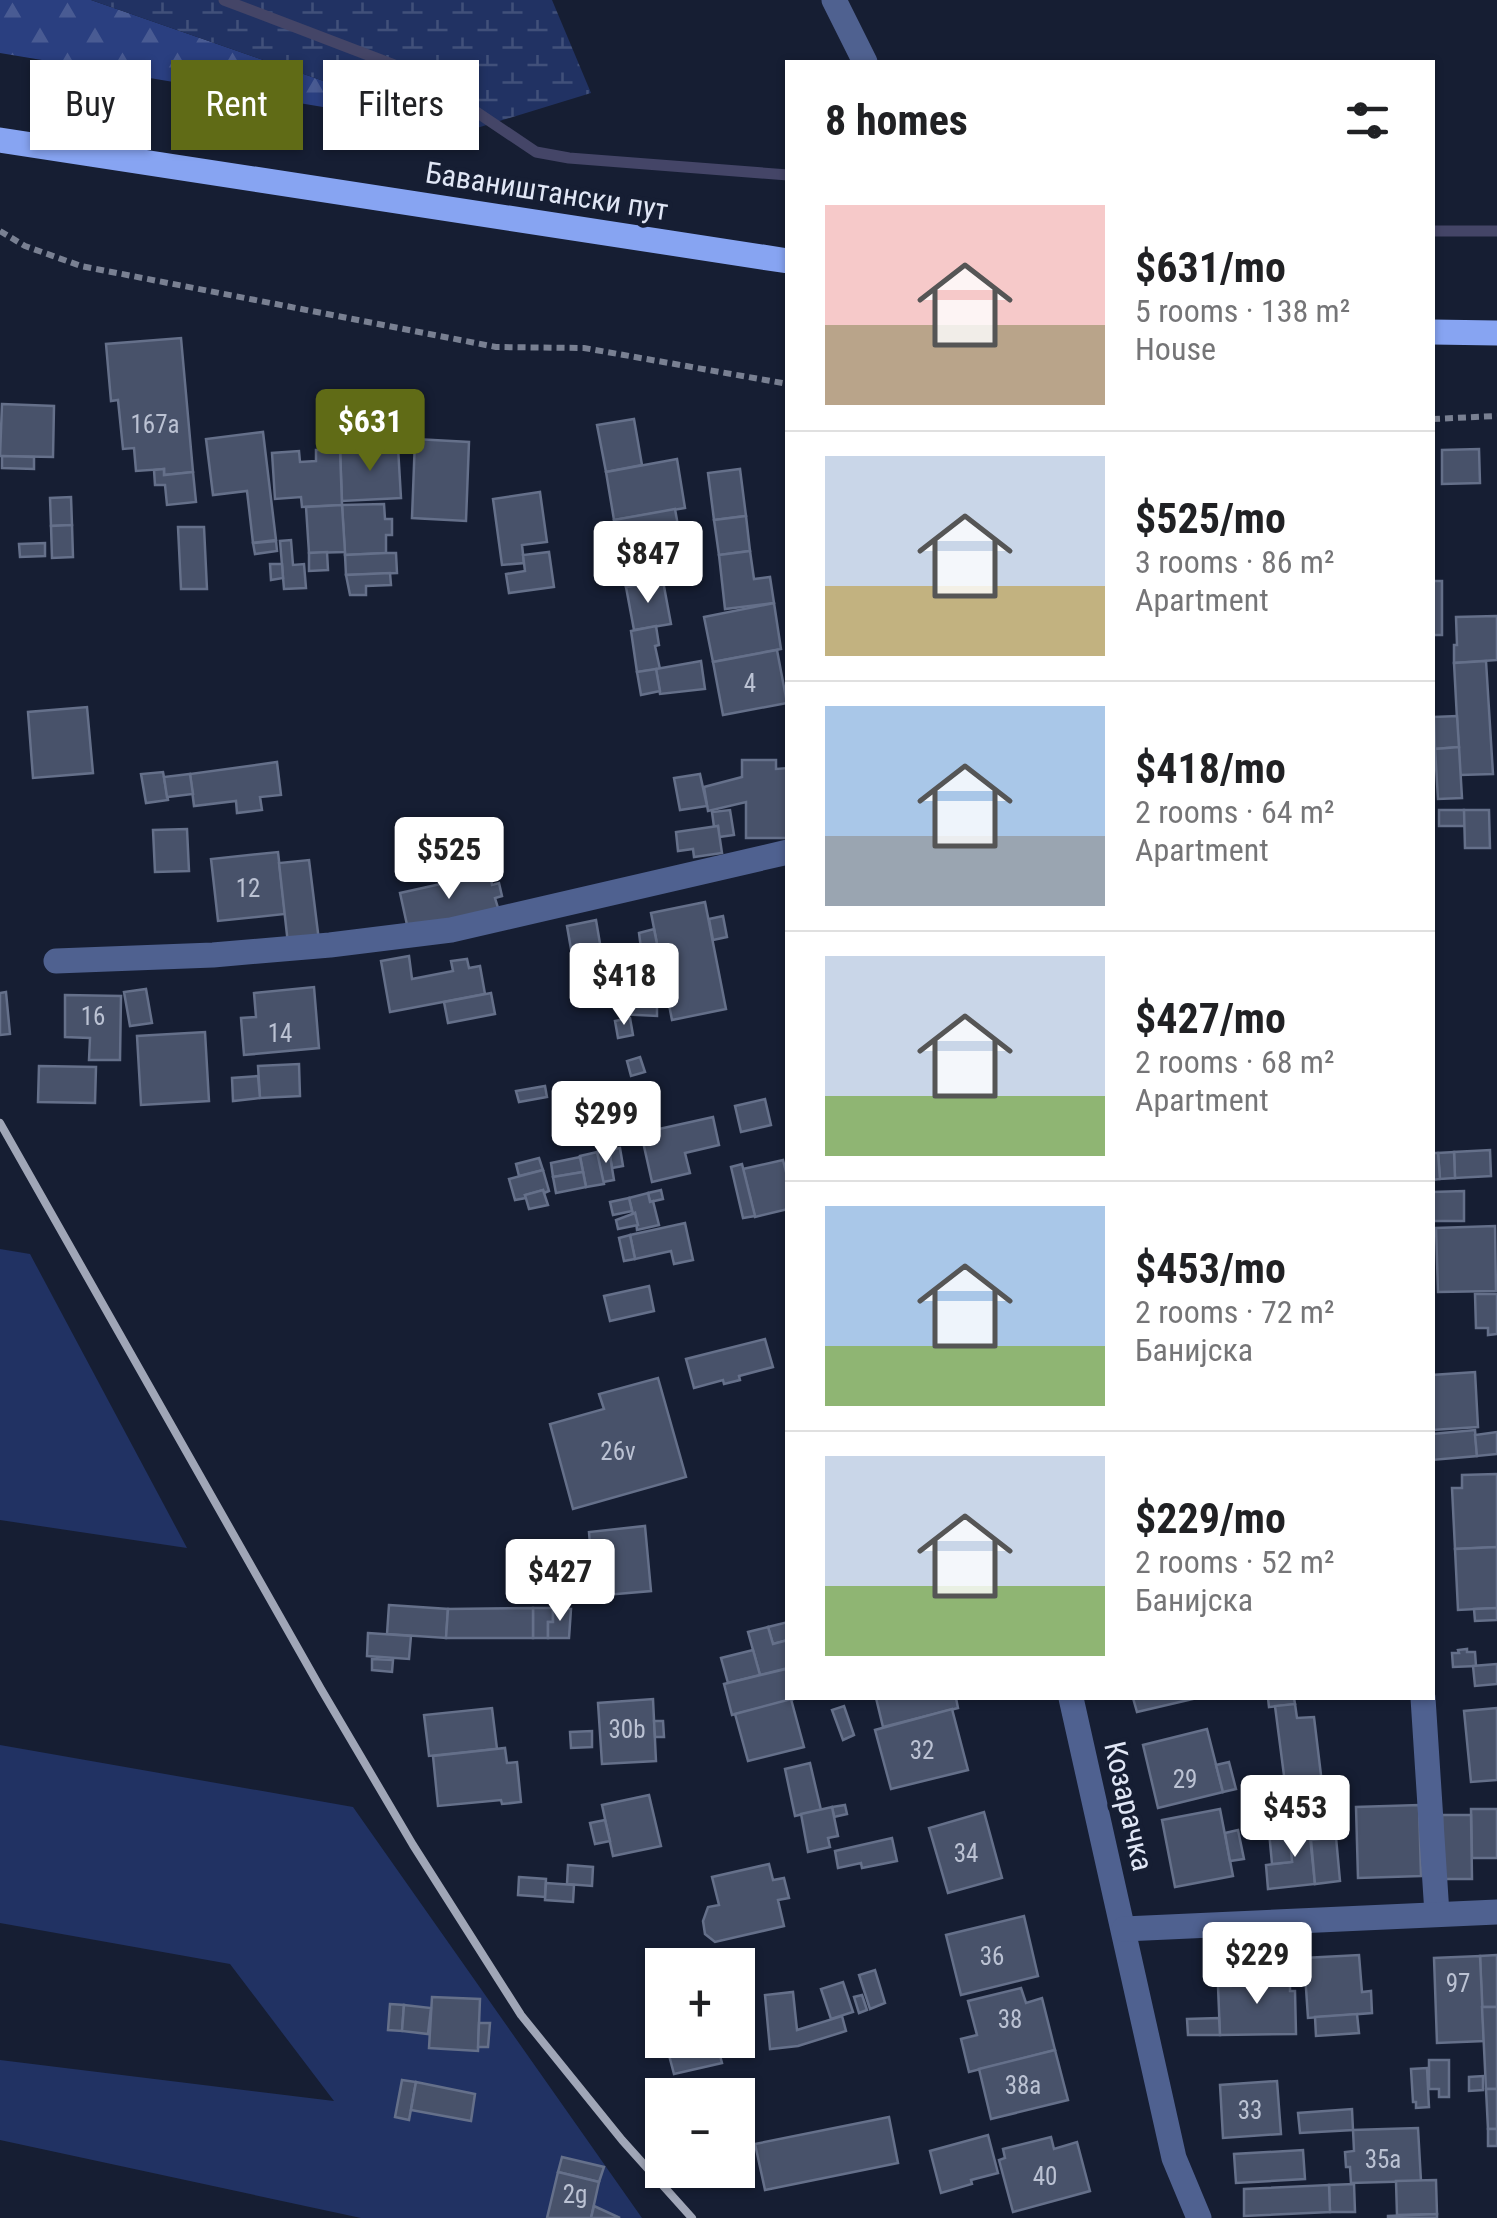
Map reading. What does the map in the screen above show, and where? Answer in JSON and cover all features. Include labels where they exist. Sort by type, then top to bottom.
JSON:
[{"type":"main road","name":"Баваништански пут","points":[[0,140],[785,262]]},
{"type":"main road","points":[[1435,332],[1497,333]]},
{"type":"street","points":[[834,0],[860,60]]},
{"type":"street","points":[[56,961],[233,954],[452,930],[785,853]]},
{"type":"street","name":"Козарачка","points":[[1071,1700],[1174,2158],[1199,2218]]},
{"type":"street","points":[[1423,1700],[1437,1914]]},
{"type":"street","points":[[1124,1929],[1497,1912]]},
{"type":"path","points":[[0,231],[26,246],[81,266],[496,347],[584,348],[785,383]]},
{"type":"path","points":[[1435,419],[1497,416]]},
{"type":"green space","points":[[0,0],[91,0],[263,60],[171,60],[171,82],[151,78],[151,60],[42,60],[0,53]]},
{"type":"green space","points":[[91,0],[552,0],[591,93],[479,127],[479,60],[323,60],[323,81],[303,74],[303,60],[263,60]]},
{"type":"green space","points":[[303,74],[323,81],[323,107],[303,104]]},
{"type":"green space","points":[[0,1249],[30,1254],[187,1548],[0,1520]]},
{"type":"green space","points":[[0,1745],[353,1807],[642,2218],[361,2218],[0,2140],[0,2060],[334,2101],[230,1964],[0,1923]]},
{"type":"building","points":[[181,338],[193,472],[164,475],[164,469],[136,471],[134,448],[123,449],[118,400],[111,401],[106,344]]},
{"type":"building","points":[[2,404],[54,406],[53,457],[0,456]]},
{"type":"building","points":[[634,419],[642,465],[606,472],[597,425]]},
{"type":"building","points":[[263,432],[276,540],[253,543],[247,491],[213,495],[206,439]]},
{"type":"building","points":[[415,439],[469,442],[466,521],[412,518]]},
{"type":"building","points":[[398,447],[401,498],[342,501],[340,449]]},
{"type":"building","points":[[340,449],[342,505],[302,507],[301,497],[275,499],[272,453],[299,451],[300,462],[316,461],[316,450]]},
{"type":"building","points":[[1479,449],[1480,483],[1442,484],[1442,450]]},
{"type":"building","points":[[2,456],[34,457],[34,469],[2,468]]},
{"type":"building","points":[[677,459],[685,508],[614,520],[606,472]]},
{"type":"building","points":[[164,469],[164,475],[193,472],[196,502],[167,505],[165,485],[155,485],[154,470]]},
{"type":"building","points":[[740,469],[746,516],[714,520],[708,473]]},
{"type":"building","points":[[540,492],[547,542],[522,545],[524,563],[502,565],[493,499]]},
{"type":"building","points":[[71,497],[72,525],[51,526],[50,498]]},
{"type":"building","points":[[384,504],[385,519],[392,519],[392,535],[386,535],[386,553],[345,555],[342,505]]},
{"type":"building","points":[[342,505],[345,552],[309,553],[306,507]]},
{"type":"building","points":[[675,509],[684,559],[623,570],[614,520]]},
{"type":"building","points":[[746,516],[750,551],[719,555],[714,520]]},
{"type":"building","points":[[72,525],[73,557],[52,558],[51,526]]},
{"type":"building","points":[[178,527],[204,527],[207,589],[181,589]]},
{"type":"building","points":[[291,540],[293,565],[304,564],[306,588],[284,589],[280,541]]},
{"type":"building","points":[[276,541],[277,551],[255,554],[253,543]]},
{"type":"building","points":[[45,543],[45,556],[20,557],[19,544]]},
{"type":"building","points":[[750,551],[754,579],[770,577],[774,603],[725,609],[719,555]]},
{"type":"building","points":[[327,552],[328,570],[309,571],[309,553]]},
{"type":"building","points":[[549,552],[554,587],[509,593],[506,574],[525,571],[523,555]]},
{"type":"building","points":[[396,553],[397,573],[346,575],[345,555]]},
{"type":"building","points":[[270,564],[282,564],[283,578],[271,580]]},
{"type":"building","points":[[633,568],[637,586],[626,587],[623,570]]},
{"type":"building","points":[[390,573],[391,585],[366,586],[366,595],[350,595],[346,575]]},
{"type":"building","points":[[663,581],[671,624],[634,630],[626,587]]},
{"type":"building","points":[[1435,581],[1442,581],[1442,635],[1435,635]]},
{"type":"building","points":[[774,603],[781,649],[713,662],[704,617]]},
{"type":"building","points":[[1497,616],[1497,660],[1454,663],[1456,617]]},
{"type":"building","points":[[656,626],[660,669],[637,672],[631,631]]},
{"type":"building","points":[[777,650],[785,703],[723,715],[713,662]]},
{"type":"building","points":[[701,661],[705,689],[660,694],[656,669]]},
{"type":"building","points":[[1486,661],[1493,774],[1460,775],[1454,663]]},
{"type":"building","points":[[656,669],[660,691],[641,695],[637,672]]},
{"type":"building","points":[[87,707],[93,773],[33,778],[28,712]]},
{"type":"building","points":[[1457,716],[1459,747],[1435,749],[1435,717]]},
{"type":"building","points":[[1459,747],[1462,798],[1438,799],[1435,749]]},
{"type":"building","points":[[742,760],[776,760],[776,769],[785,768],[785,838],[746,838],[746,802],[708,811],[704,787],[742,777]]},
{"type":"building","points":[[277,762],[281,795],[260,797],[262,810],[237,813],[236,801],[194,806],[190,774]]},
{"type":"building","points":[[163,772],[168,800],[146,803],[141,774]]},
{"type":"building","points":[[190,774],[193,794],[167,797],[164,777]]},
{"type":"building","points":[[700,774],[707,806],[680,810],[674,778]]},
{"type":"building","points":[[730,810],[734,835],[719,837],[712,812]]},
{"type":"building","points":[[1439,810],[1464,810],[1465,826],[1439,826]]},
{"type":"building","points":[[1464,810],[1489,810],[1490,848],[1465,848]]},
{"type":"building","points":[[718,826],[722,853],[694,857],[693,849],[678,851],[676,832]]},
{"type":"building","points":[[187,829],[189,871],[155,872],[153,830]]},
{"type":"building","points":[[278,852],[285,914],[218,921],[211,859]]},
{"type":"building","points":[[309,860],[319,941],[288,944],[279,863]]},
{"type":"building","points":[[490,873],[492,885],[499,883],[502,896],[495,898],[498,908],[409,934],[400,893]]},
{"type":"building","points":[[705,902],[726,1009],[672,1020],[651,913]]},
{"type":"building","points":[[723,916],[727,937],[713,940],[709,919]]},
{"type":"building","points":[[596,920],[606,979],[577,984],[567,926]]},
{"type":"building","points":[[654,929],[662,969],[644,972],[639,933]]},
{"type":"building","points":[[409,956],[412,979],[453,971],[451,961],[467,959],[469,968],[480,966],[485,994],[390,1012],[381,961]]},
{"type":"building","points":[[620,985],[639,986],[638,997],[657,998],[657,1016],[619,1014]]},
{"type":"building","points":[[314,987],[319,1048],[244,1055],[241,1018],[256,1017],[254,993]]},
{"type":"building","points":[[146,989],[152,1023],[130,1026],[124,992]]},
{"type":"building","points":[[6,992],[10,1034],[0,1035],[0,993]]},
{"type":"building","points":[[491,993],[495,1014],[448,1023],[444,1002]]},
{"type":"building","points":[[65,995],[121,996],[120,1060],[89,1060],[90,1038],[65,1037]]},
{"type":"building","points":[[630,1018],[633,1035],[618,1038],[615,1021]]},
{"type":"building","points":[[205,1032],[209,1101],[141,1105],[137,1036]]},
{"type":"building","points":[[640,1057],[645,1072],[631,1076],[627,1061]]},
{"type":"building","points":[[299,1064],[300,1096],[260,1098],[258,1066]]},
{"type":"building","points":[[39,1066],[96,1067],[95,1103],[38,1102]]},
{"type":"building","points":[[258,1076],[260,1098],[233,1101],[232,1078]]},
{"type":"building","points":[[545,1086],[547,1097],[519,1102],[516,1091]]},
{"type":"building","points":[[765,1099],[771,1125],[741,1132],[735,1106]]},
{"type":"building","points":[[713,1117],[719,1145],[685,1153],[690,1173],[652,1182],[641,1133]]},
{"type":"building","points":[[620,1148],[623,1166],[612,1168],[609,1150]]},
{"type":"building","points":[[609,1150],[614,1180],[603,1182],[597,1152]]},
{"type":"building","points":[[1490,1150],[1491,1176],[1455,1178],[1454,1152]]},
{"type":"building","points":[[597,1152],[604,1184],[586,1187],[580,1156]]},
{"type":"building","points":[[1454,1152],[1455,1178],[1440,1179],[1438,1153]]},
{"type":"building","points":[[1435,1153],[1438,1153],[1440,1179],[1435,1180]]},
{"type":"building","points":[[580,1157],[583,1172],[553,1177],[551,1163]]},
{"type":"building","points":[[539,1158],[543,1170],[519,1176],[516,1164]]},
{"type":"building","points":[[783,1160],[785,1210],[755,1217],[743,1169]]},
{"type":"building","points":[[742,1164],[755,1216],[743,1218],[731,1167]]},
{"type":"building","points":[[543,1170],[549,1191],[515,1200],[509,1179]]},
{"type":"building","points":[[583,1172],[586,1187],[556,1193],[553,1177]]},
{"type":"building","points":[[543,1190],[548,1205],[529,1209],[525,1195]]},
{"type":"building","points":[[661,1190],[663,1199],[650,1202],[648,1193]]},
{"type":"building","points":[[1464,1191],[1464,1221],[1435,1221],[1435,1192]]},
{"type":"building","points":[[648,1193],[659,1225],[637,1230],[629,1198]]},
{"type":"building","points":[[629,1198],[632,1211],[613,1215],[610,1202]]},
{"type":"building","points":[[635,1213],[638,1225],[618,1229],[616,1220]]},
{"type":"building","points":[[685,1223],[693,1260],[674,1264],[671,1251],[635,1259],[630,1235]]},
{"type":"building","points":[[1495,1226],[1496,1291],[1438,1292],[1436,1228]]},
{"type":"building","points":[[630,1235],[635,1259],[624,1261],[619,1238]]},
{"type":"building","points":[[649,1286],[654,1311],[610,1321],[604,1296]]},
{"type":"building","points":[[1475,1294],[1497,1294],[1497,1334],[1488,1335],[1488,1328],[1476,1328]]},
{"type":"building","points":[[765,1339],[773,1367],[739,1376],[740,1380],[694,1388],[686,1359]]},
{"type":"building","points":[[1475,1372],[1478,1427],[1435,1430],[1435,1375]]},
{"type":"building","points":[[658,1378],[686,1477],[573,1509],[550,1424],[604,1409],[599,1394]]},
{"type":"building","points":[[1475,1430],[1477,1456],[1435,1460],[1435,1434]]},
{"type":"building","points":[[1497,1432],[1497,1454],[1477,1456],[1475,1435]]},
{"type":"building","points":[[1497,1474],[1497,1547],[1455,1549],[1452,1488],[1462,1488],[1462,1475]]},
{"type":"building","points":[[645,1526],[651,1591],[594,1596],[589,1532]]},
{"type":"building","points":[[1497,1547],[1497,1608],[1458,1610],[1455,1549]]},
{"type":"building","points":[[590,1550],[592,1575],[564,1577],[562,1553]]},
{"type":"building","points":[[389,1605],[448,1609],[446,1638],[387,1634]]},
{"type":"building","points":[[533,1608],[553,1608],[548,1638],[533,1638]]},
{"type":"building","points":[[533,1608],[533,1638],[446,1638],[448,1609]]},
{"type":"building","points":[[553,1608],[571,1609],[569,1638],[548,1638]]},
{"type":"building","points":[[1497,1608],[1497,1620],[1475,1621],[1474,1609]]},
{"type":"building","points":[[785,1623],[785,1641],[773,1644],[768,1627]]},
{"type":"building","points":[[768,1627],[773,1644],[785,1641],[785,1669],[760,1675],[748,1632]]},
{"type":"building","points":[[368,1633],[411,1636],[409,1659],[367,1656]]},
{"type":"building","points":[[1467,1649],[1475,1652],[1476,1666],[1453,1667],[1452,1653]]},
{"type":"building","points":[[753,1650],[760,1675],[728,1683],[721,1658]]},
{"type":"building","points":[[372,1659],[393,1660],[392,1672],[372,1670]]},
{"type":"building","points":[[1497,1664],[1497,1684],[1475,1686],[1473,1666]]},
{"type":"building","points":[[785,1669],[785,1700],[790,1700],[732,1715],[724,1684]]},
{"type":"building","points":[[653,1699],[656,1761],[602,1764],[598,1703]]},
{"type":"building","points":[[791,1700],[804,1747],[748,1761],[735,1714]]},
{"type":"building","points":[[876,1700],[956,1700],[958,1708],[883,1727]]},
{"type":"building","points":[[1134,1700],[1188,1700],[1137,1712]]},
{"type":"building","points":[[1268,1700],[1294,1700],[1295,1704],[1269,1707]]},
{"type":"building","points":[[1295,1704],[1297,1718],[1314,1717],[1324,1800],[1309,1802],[1311,1810],[1293,1812],[1291,1790],[1286,1791],[1275,1706]]},
{"type":"building","points":[[844,1706],[854,1735],[843,1740],[832,1710]]},
{"type":"building","points":[[492,1708],[497,1749],[429,1756],[424,1715]]},
{"type":"building","points":[[1497,1708],[1497,1780],[1471,1782],[1464,1711]]},
{"type":"building","points":[[952,1709],[968,1770],[891,1789],[875,1730]]},
{"type":"building","points":[[654,1721],[663,1721],[664,1737],[655,1737]]},
{"type":"building","points":[[1207,1729],[1223,1792],[1158,1808],[1143,1745]]},
{"type":"building","points":[[592,1731],[592,1747],[571,1748],[570,1732]]},
{"type":"building","points":[[505,1748],[507,1763],[517,1762],[521,1802],[438,1806],[433,1756]]},
{"type":"building","points":[[1229,1762],[1236,1789],[1223,1792],[1216,1765]]},
{"type":"building","points":[[810,1763],[821,1810],[795,1816],[785,1769]]},
{"type":"building","points":[[1291,1790],[1294,1819],[1266,1819],[1263,1794]]},
{"type":"building","points":[[649,1795],[661,1846],[613,1856],[602,1805]]},
{"type":"building","points":[[845,1805],[847,1814],[834,1817],[832,1807]]},
{"type":"building","points":[[1419,1805],[1421,1876],[1358,1878],[1356,1807]]},
{"type":"building","points":[[832,1807],[838,1836],[828,1838],[830,1847],[808,1852],[801,1814]]},
{"type":"building","points":[[1220,1809],[1233,1876],[1175,1887],[1162,1820]]},
{"type":"building","points":[[1471,1809],[1497,1809],[1497,1858],[1472,1858]]},
{"type":"building","points":[[984,1812],[1002,1878],[948,1893],[929,1828]]},
{"type":"building","points":[[1442,1815],[1471,1815],[1472,1879],[1442,1879]]},
{"type":"building","points":[[1308,1818],[1315,1884],[1268,1889],[1266,1865],[1292,1862],[1288,1820]]},
{"type":"building","points":[[605,1820],[610,1841],[595,1844],[590,1823]]},
{"type":"building","points":[[1289,1829],[1292,1862],[1272,1864],[1269,1831]]},
{"type":"building","points":[[1238,1830],[1244,1859],[1230,1861],[1225,1833]]},
{"type":"building","points":[[1336,1837],[1340,1881],[1315,1884],[1311,1840]]},
{"type":"building","points":[[892,1838],[897,1861],[838,1868],[835,1851]]},
{"type":"building","points":[[769,1864],[773,1880],[784,1878],[789,1898],[778,1900],[784,1926],[715,1942],[705,1934],[703,1921],[708,1907],[719,1905],[712,1877]]},
{"type":"building","points":[[568,1865],[593,1867],[592,1886],[567,1884]]},
{"type":"building","points":[[519,1877],[546,1879],[545,1897],[518,1895]]},
{"type":"building","points":[[546,1883],[574,1885],[573,1902],[545,1900]]},
{"type":"building","points":[[1024,1916],[1038,1976],[961,1995],[946,1935]]},
{"type":"building","points":[[1359,1955],[1362,1992],[1371,1991],[1372,2013],[1308,2018],[1304,1958]]},
{"type":"building","points":[[1497,1955],[1497,2007],[1482,2007],[1480,1956]]},
{"type":"building","points":[[1480,1956],[1484,2041],[1437,2043],[1434,1958]]},
{"type":"building","points":[[875,1970],[885,2003],[870,2009],[859,1975]]},
{"type":"building","points":[[1290,1976],[1290,1991],[1295,1991],[1296,2034],[1220,2035],[1218,1986],[1231,1986],[1231,1977]]},
{"type":"building","points":[[843,1982],[853,2012],[831,2019],[821,1989]]},
{"type":"building","points":[[1021,1988],[1026,2003],[1042,1998],[1055,2050],[969,2072],[961,2039],[977,2035],[968,2001]]},
{"type":"building","points":[[793,1992],[797,2030],[842,2016],[846,2031],[798,2046],[770,2049],[765,1995]]},
{"type":"building","points":[[862,1995],[867,2010],[859,2013],[854,1997]]},
{"type":"building","points":[[432,1997],[480,1999],[478,2051],[429,2048]]},
{"type":"building","points":[[390,2004],[404,2005],[402,2031],[388,2030]]},
{"type":"building","points":[[404,2005],[431,2008],[428,2034],[402,2031]]},
{"type":"building","points":[[1482,2007],[1497,2007],[1497,2089],[1486,2089]]},
{"type":"building","points":[[1357,2014],[1359,2033],[1316,2036],[1315,2017]]},
{"type":"building","points":[[1219,2018],[1220,2035],[1188,2035],[1187,2019]]},
{"type":"building","points":[[479,2023],[490,2023],[488,2047],[478,2047]]},
{"type":"building","points":[[1055,2050],[1068,2100],[991,2119],[979,2069]]},
{"type":"building","points":[[670,2058],[721,2058],[722,2063],[674,2074]]},
{"type":"building","points":[[1429,2060],[1449,2060],[1449,2097],[1439,2097],[1439,2089],[1429,2089]]},
{"type":"building","points":[[1427,2068],[1429,2107],[1416,2108],[1411,2069]]},
{"type":"building","points":[[1483,2076],[1483,2090],[1469,2091],[1469,2077]]},
{"type":"building","points":[[402,2080],[416,2082],[409,2120],[395,2117]]},
{"type":"building","points":[[1277,2081],[1281,2134],[1223,2138],[1220,2085]]},
{"type":"building","points":[[416,2082],[475,2094],[471,2121],[411,2110]]},
{"type":"building","points":[[1486,2089],[1497,2089],[1497,2129],[1488,2129]]},
{"type":"building","points":[[1352,2109],[1353,2130],[1300,2133],[1298,2113]]},
{"type":"building","points":[[889,2117],[898,2163],[765,2190],[755,2144]]},
{"type":"building","points":[[1418,2128],[1421,2181],[1351,2183],[1345,2152],[1354,2151],[1353,2130]]},
{"type":"building","points":[[1488,2129],[1497,2129],[1497,2146],[1488,2146]]},
{"type":"building","points":[[988,2135],[998,2173],[941,2193],[930,2151]]},
{"type":"building","points":[[1051,2137],[1054,2149],[1077,2142],[1090,2191],[1013,2212],[999,2160],[1005,2158],[1003,2149]]},
{"type":"building","points":[[1303,2150],[1305,2179],[1236,2183],[1234,2154]]},
{"type":"building","points":[[562,2157],[604,2167],[599,2182],[558,2172]]},
{"type":"building","points":[[558,2172],[599,2182],[591,2218],[547,2218]]},
{"type":"building","points":[[1436,2180],[1437,2214],[1397,2215],[1396,2181]]},
{"type":"building","points":[[1354,2184],[1355,2212],[1330,2212],[1329,2185]]},
{"type":"building","points":[[1329,2185],[1330,2212],[1244,2216],[1244,2189]]},
{"type":"building","points":[[594,2206],[620,2218],[591,2218]]},
{"type":"building","points":[[1437,2214],[1437,2218],[1388,2218],[1388,2216]]},
{"type":"waterway","points":[[224,0],[423,76],[536,152],[785,175]]},
{"type":"waterway","points":[[1435,231],[1497,231]]},
{"type":"railway","points":[[0,1123],[413,1845],[521,2015],[622,2140],[692,2218]]}]
